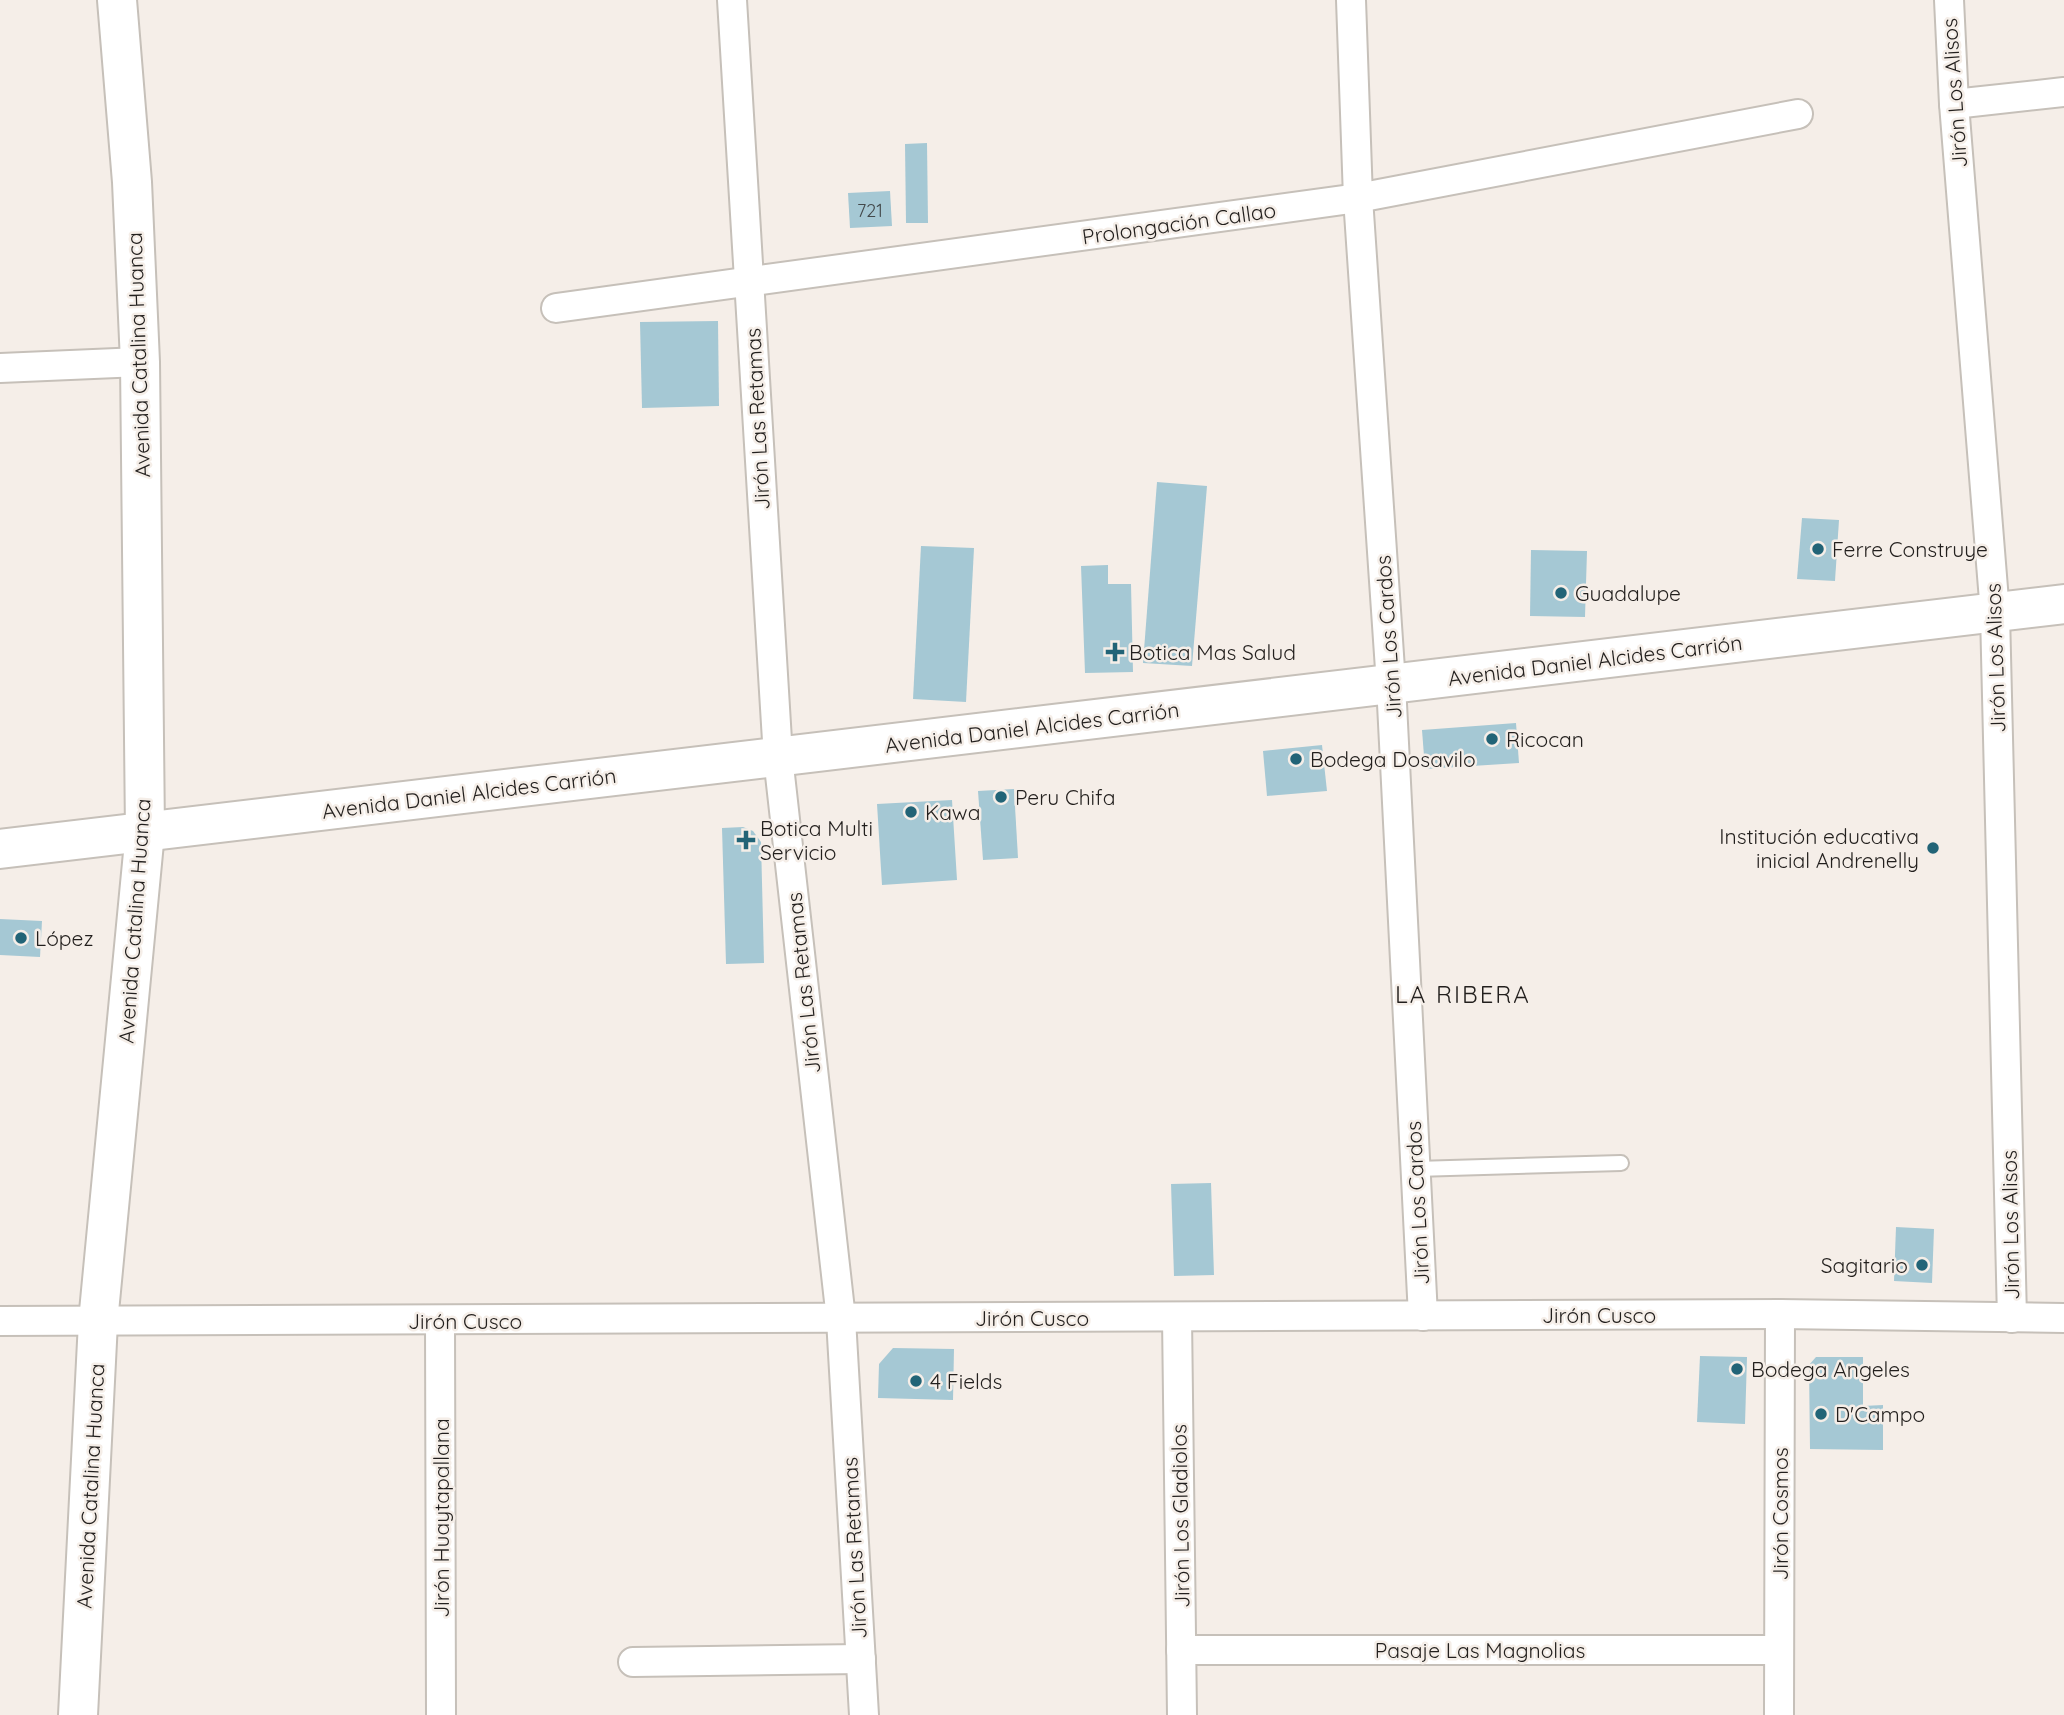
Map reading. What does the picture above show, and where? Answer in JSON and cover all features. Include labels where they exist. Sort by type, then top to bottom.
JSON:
[{"type":"main road","name":"Avenida Catalina Huanca","points":[[78,1715],[99,1322],[145,832],[140,362],[132,182],[117,0]]},
{"type":"main road","name":"Avenida Daniel Alcides Carrión","points":[[0,849],[2064,604]]},
{"type":"street","name":"Jirón Las Retamas","points":[[732,0],[778,757],[841,1319],[864,1715]]},
{"type":"street","name":"Jirón Los Cardos","points":[[1351,0],[1358,198],[1391,684],[1423,1316]]},
{"type":"street","name":"Jirón Los Alisos","points":[[1949,0],[1954,104],[1995,613],[2012,1318]]},
{"type":"street","points":[[1954,104],[2064,92]]},
{"type":"street","name":"Prolongación Callao","points":[[556,308],[1358,198],[1798,114]]},
{"type":"street","points":[[0,368],[140,362]]},
{"type":"street","name":"Jirón Cusco","points":[[0,1321],[1780,1314],[2064,1318]]},
{"type":"street","name":"Jirón Cosmos","points":[[1779,1715],[1780,1314]]},
{"type":"street","name":"Jirón Los Gladiolos","points":[[1177,1317],[1182,1715]]},
{"type":"street","name":"Jirón Huaytapallana","points":[[440,1321],[441,1715]]},
{"type":"street","name":"Pasaje Las Magnolias","points":[[1181,1650],[1779,1650]]},
{"type":"street","points":[[633,1662],[861,1659]]},
{"type":"lane","points":[[1416,1169],[1621,1163]]},
{"type":"building","points":[[927,143],[928,223],[906,223],[905,144]]},
{"type":"building","points":[[890,191],[892,226],[850,228],[848,193]]},
{"type":"building","points":[[718,321],[719,406],[642,408],[640,322]]},
{"type":"building","points":[[1157,482],[1207,486],[1192,666],[1143,663]]},
{"type":"building","name":"Ferre Construye","points":[[1802,518],[1839,520],[1835,581],[1797,579]]},
{"type":"building","points":[[921,546],[974,548],[966,702],[913,699]]},
{"type":"building","points":[[1531,550],[1587,551],[1585,617],[1530,616]]},
{"type":"building","points":[[1108,565],[1108,584],[1131,584],[1133,672],[1085,673],[1081,566]]},
{"type":"building","points":[[1516,723],[1519,763],[1425,769],[1422,730]]},
{"type":"building","points":[[1322,745],[1327,791],[1267,796],[1263,751]]},
{"type":"building","points":[[1014,789],[1018,858],[983,860],[978,791]]},
{"type":"building","points":[[952,800],[957,880],[882,885],[877,804]]},
{"type":"building","points":[[743,827],[753,831],[761,842],[764,963],[726,964],[722,828]]},
{"type":"building","name":"López","points":[[0,919],[42,921],[40,957],[0,955]]},
{"type":"building","points":[[1211,1183],[1214,1275],[1174,1276],[1171,1184]]},
{"type":"building","points":[[1896,1227],[1934,1229],[1932,1283],[1894,1281]]},
{"type":"building","name":"4 Fields","points":[[893,1348],[954,1349],[953,1400],[878,1398],[879,1364]]},
{"type":"building","points":[[1700,1356],[1747,1357],[1745,1424],[1697,1422]]},
{"type":"building","points":[[1816,1357],[1863,1357],[1863,1406],[1883,1405],[1883,1450],[1810,1449],[1809,1365]]},
{"type":"place","name":"Ferre Construye","points":[[1818,549]]},
{"type":"place","name":"Guadalupe","points":[[1561,593]]},
{"type":"place","name":"Botica Mas Salud","points":[[1115,652]]},
{"type":"place","name":"Ricocan","points":[[1492,739]]},
{"type":"place","name":"Bodega Dosavilo","points":[[1296,759]]},
{"type":"place","name":"Peru Chifa","points":[[1001,797]]},
{"type":"place","name":"Kawa","points":[[911,812]]},
{"type":"place","name":"Botica Multi Servicio","points":[[746,840]]},
{"type":"place","name":"Institución educativa inicial Andrenelly","points":[[1933,848]]},
{"type":"place","name":"López","points":[[21,938]]},
{"type":"place","name":"Sagitario","points":[[1922,1265]]},
{"type":"place","name":"Bodega Angeles","points":[[1737,1369]]},
{"type":"place","name":"4 Fields","points":[[916,1381]]},
{"type":"place","name":"D'Campo","points":[[1821,1414]]},
{"type":"district","name":"LA RIBERA","points":[[1463,994]]}]
